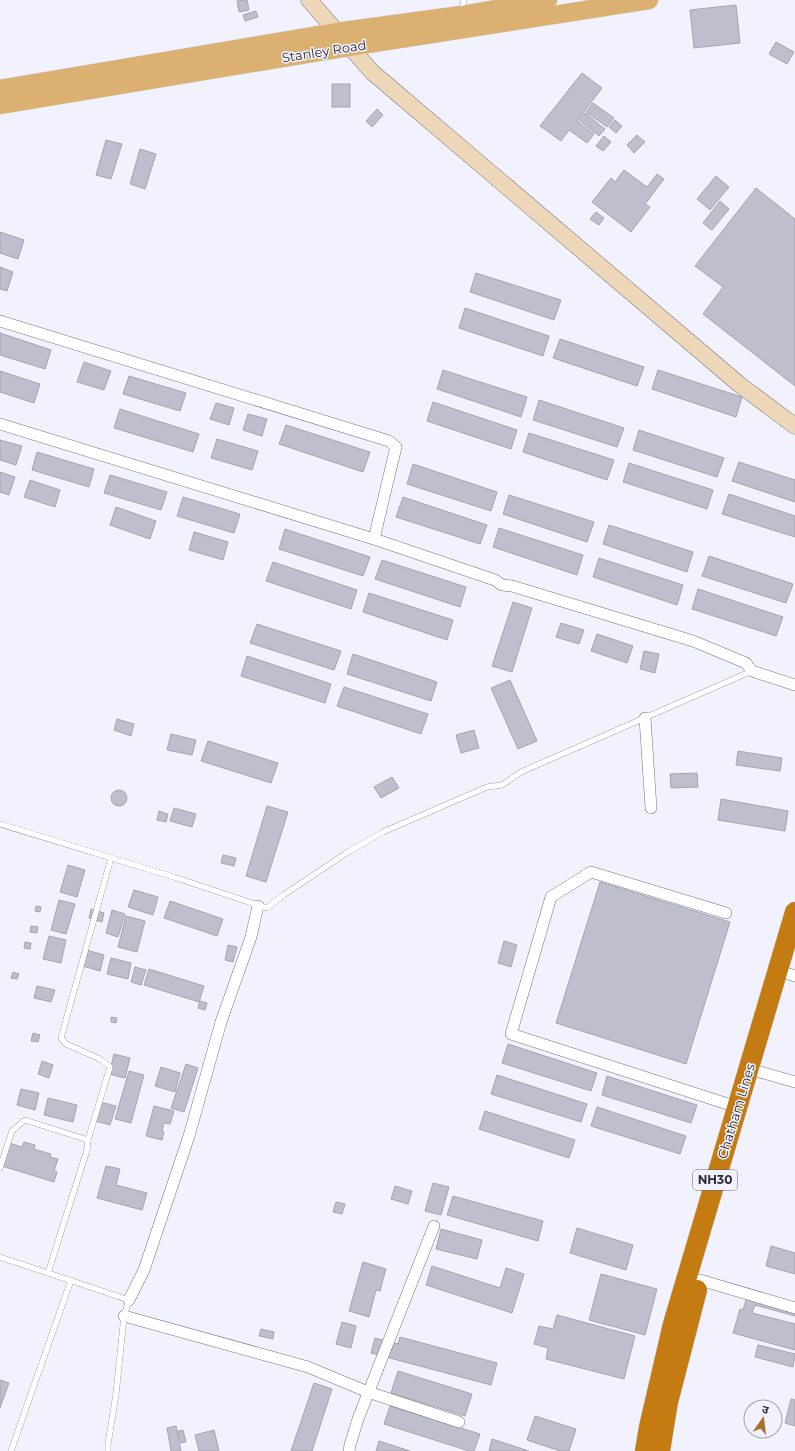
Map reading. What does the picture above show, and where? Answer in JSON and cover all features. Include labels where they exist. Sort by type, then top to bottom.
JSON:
[{"type":"highway","name":"Chatham Lines","points":[[645,1451],[649,1427],[673,1324],[795,912]]},
{"type":"highway","name":"Chatham Lines","points":[[660,1451],[668,1402],[700,1280],[760,1072],[792,975],[795,954]]},
{"type":"main road","name":"Stanley Road","points":[[0,89],[336,32],[463,7],[548,0]]},
{"type":"main road","name":"Stanley Road","points":[[0,104],[649,0]]},
{"type":"street","points":[[310,0],[349,47],[372,72],[390,88],[740,385],[795,426]]},
{"type":"street","points":[[0,321],[389,441],[396,447],[374,539]]},
{"type":"street","points":[[0,424],[374,539],[495,580],[502,585],[512,586],[693,641],[746,663],[752,671],[795,684]]},
{"type":"street","points":[[645,718],[651,808]]},
{"type":"street","points":[[726,913],[591,872],[551,898],[511,1034],[737,1107]]},
{"type":"street","points":[[129,1300],[144,1270],[188,1136],[221,1022],[251,937],[258,906]]},
{"type":"street","points":[[760,1072],[795,1082]]},
{"type":"street","points":[[349,1451],[368,1392],[434,1226]]},
{"type":"street","points":[[700,1280],[795,1308]]},
{"type":"street","points":[[124,1316],[308,1367],[368,1392],[459,1422]]},
{"type":"lane","points":[[0,824],[174,877],[267,908],[284,894],[383,832],[487,787],[502,785],[521,772],[752,671]]},
{"type":"lane","points":[[48,1273],[87,1150],[88,1140],[110,1067],[100,1059],[66,1044],[61,1038],[111,858]]},
{"type":"lane","points":[[0,1168],[12,1131],[24,1120],[88,1140]]},
{"type":"lane","points":[[0,1257],[129,1300],[124,1316],[116,1394],[108,1451]]},
{"type":"lane","points":[[11,1451],[71,1280]]},
{"type":"building","points":[[247,0],[249,10],[239,12],[237,1]]},
{"type":"building","points":[[736,5],[740,43],[694,48],[690,10]]},
{"type":"building","points":[[256,11],[258,17],[245,21],[243,15]]},
{"type":"building","points":[[776,42],[794,52],[787,64],[769,54]]},
{"type":"building","points":[[582,73],[602,88],[577,121],[594,134],[587,143],[569,130],[561,141],[540,126]]},
{"type":"building","points":[[332,84],[350,84],[350,107],[332,107]]},
{"type":"building","points":[[593,103],[614,118],[607,127],[586,112]]},
{"type":"building","points":[[377,109],[383,115],[372,127],[366,121]]},
{"type":"building","points":[[585,113],[605,129],[599,136],[579,120]]},
{"type":"building","points":[[615,120],[622,126],[616,133],[609,127]]},
{"type":"building","points":[[637,135],[645,142],[634,153],[627,145]]},
{"type":"building","points":[[604,136],[611,142],[603,151],[596,146]]},
{"type":"building","points":[[106,140],[122,144],[111,179],[96,175]]},
{"type":"building","points":[[140,149],[156,154],[145,189],[130,184]]},
{"type":"building","points":[[624,170],[647,187],[657,174],[664,179],[645,204],[650,207],[631,232],[592,202],[611,178],[615,182]]},
{"type":"building","points":[[716,176],[729,187],[710,210],[697,199]]},
{"type":"building","points":[[756,188],[795,219],[795,386],[703,314],[723,287],[695,266]]},
{"type":"building","points":[[720,201],[729,209],[712,230],[703,223]]},
{"type":"building","points":[[596,212],[604,218],[599,225],[590,219]]},
{"type":"building","points":[[0,232],[24,240],[18,259],[0,253]]},
{"type":"building","points":[[0,267],[13,272],[7,291],[0,289]]},
{"type":"building","points":[[476,273],[561,300],[554,320],[470,292]]},
{"type":"building","points":[[465,308],[549,336],[543,356],[459,328]]},
{"type":"building","points":[[0,333],[51,350],[45,369],[0,355]]},
{"type":"building","points":[[560,339],[644,367],[637,386],[553,358]]},
{"type":"building","points":[[84,362],[111,371],[104,390],[77,382]]},
{"type":"building","points":[[443,370],[527,397],[521,417],[437,389]]},
{"type":"building","points":[[658,370],[742,397],[736,417],[652,389]]},
{"type":"building","points":[[0,371],[40,384],[34,403],[0,392]]},
{"type":"building","points":[[129,376],[186,393],[180,411],[123,394]]},
{"type":"building","points":[[539,400],[624,428],[617,447],[533,420]]},
{"type":"building","points":[[433,402],[517,430],[511,449],[427,421]]},
{"type":"building","points":[[216,403],[234,408],[229,425],[210,419]]},
{"type":"building","points":[[120,409],[199,434],[193,452],[114,428]]},
{"type":"building","points":[[248,414],[267,419],[262,436],[243,430]]},
{"type":"building","points":[[286,425],[370,452],[363,472],[279,444]]},
{"type":"building","points":[[639,430],[724,458],[717,477],[633,450]]},
{"type":"building","points":[[529,433],[614,460],[607,480],[523,452]]},
{"type":"building","points":[[217,439],[258,451],[252,470],[211,458]]},
{"type":"building","points":[[0,440],[22,446],[16,465],[0,460]]},
{"type":"building","points":[[37,452],[94,469],[89,487],[32,470]]},
{"type":"building","points":[[739,462],[795,480],[795,502],[732,481]]},
{"type":"building","points":[[629,463],[713,490],[707,509],[623,482]]},
{"type":"building","points":[[413,464],[497,492],[491,511],[407,484]]},
{"type":"building","points":[[0,472],[15,477],[9,495],[0,492]]},
{"type":"building","points":[[110,475],[167,492],[161,510],[104,493]]},
{"type":"building","points":[[30,480],[60,490],[55,507],[24,497]]},
{"type":"building","points":[[729,494],[795,516],[795,537],[722,514]]},
{"type":"building","points":[[509,495],[594,522],[587,542],[503,514]]},
{"type":"building","points":[[183,497],[240,514],[234,533],[177,516]]},
{"type":"building","points":[[403,497],[487,525],[480,544],[396,517]]},
{"type":"building","points":[[116,507],[156,521],[150,539],[110,525]]},
{"type":"building","points":[[609,525],[693,552],[687,572],[603,544]]},
{"type":"building","points":[[499,528],[583,555],[577,575],[493,547]]},
{"type":"building","points":[[285,529],[370,557],[363,576],[279,549]]},
{"type":"building","points":[[194,532],[228,542],[223,560],[189,550]]},
{"type":"building","points":[[709,556],[793,584],[786,603],[702,576]]},
{"type":"building","points":[[599,558],[683,585],[677,605],[593,577]]},
{"type":"building","points":[[382,560],[466,587],[460,607],[375,579]]},
{"type":"building","points":[[273,562],[357,590],[351,609],[266,581]]},
{"type":"building","points":[[698,589],[783,617],[776,636],[692,609]]},
{"type":"building","points":[[369,593],[453,620],[447,640],[363,612]]},
{"type":"building","points":[[513,602],[532,608],[512,672],[492,666]]},
{"type":"building","points":[[561,623],[584,630],[579,644],[556,637]]},
{"type":"building","points":[[257,624],[341,651],[334,670],[250,643]]},
{"type":"building","points":[[597,634],[633,646],[627,663],[591,651]]},
{"type":"building","points":[[644,651],[659,654],[655,673],[640,669]]},
{"type":"building","points":[[353,654],[437,682],[431,701],[347,674]]},
{"type":"building","points":[[247,656],[331,684],[325,703],[241,676]]},
{"type":"building","points":[[510,680],[537,741],[518,749],[491,688]]},
{"type":"building","points":[[344,687],[428,714],[421,734],[337,706]]},
{"type":"building","points":[[117,719],[134,724],[131,736],[114,730]]},
{"type":"building","points":[[474,730],[479,748],[461,753],[456,735]]},
{"type":"building","points":[[171,734],[196,740],[192,755],[167,750]]},
{"type":"building","points":[[208,741],[278,763],[271,783],[201,761]]},
{"type":"building","points":[[738,751],[782,758],[780,771],[736,765]]},
{"type":"building","points":[[697,773],[698,787],[671,788],[670,774]]},
{"type":"building","points":[[392,777],[399,788],[381,798],[374,787]]},
{"type":"building","points":[[116,790],[122,790],[127,795],[125,804],[122,806],[116,806],[111,801],[111,795]]},
{"type":"building","points":[[721,799],[788,811],[785,831],[718,820]]},
{"type":"building","points":[[267,806],[288,812],[266,882],[246,876]]},
{"type":"building","points":[[174,808],[196,814],[192,827],[170,821]]},
{"type":"building","points":[[159,811],[168,814],[166,822],[157,820]]},
{"type":"building","points":[[223,855],[236,858],[234,866],[221,863]]},
{"type":"building","points":[[68,865],[85,870],[77,897],[60,892]]},
{"type":"building","points":[[600,882],[730,922],[686,1064],[556,1023]]},
{"type":"building","points":[[134,890],[158,897],[153,915],[128,907]]},
{"type":"building","points":[[59,900],[75,904],[66,934],[51,930]]},
{"type":"building","points":[[170,901],[223,919],[217,936],[164,918]]},
{"type":"building","points":[[36,906],[41,907],[40,912],[35,911]]},
{"type":"building","points":[[91,909],[104,913],[102,922],[89,918]]},
{"type":"building","points":[[112,910],[125,914],[118,937],[106,933]]},
{"type":"building","points":[[126,916],[145,921],[137,952],[118,947]]},
{"type":"building","points":[[31,926],[38,927],[37,933],[30,932]]},
{"type":"building","points":[[49,936],[66,940],[61,963],[43,959]]},
{"type":"building","points":[[504,941],[517,945],[511,967],[498,963]]},
{"type":"building","points":[[25,942],[31,943],[30,949],[24,948]]},
{"type":"building","points":[[228,945],[237,947],[233,962],[225,960]]},
{"type":"building","points":[[83,949],[104,955],[100,971],[79,965]]},
{"type":"building","points":[[111,958],[131,963],[128,979],[107,974]]},
{"type":"building","points":[[135,967],[146,970],[141,985],[131,982]]},
{"type":"building","points":[[149,969],[204,986],[199,1002],[144,985]]},
{"type":"building","points":[[13,972],[19,974],[17,979],[11,978]]},
{"type":"building","points":[[37,986],[55,990],[51,1002],[34,998]]},
{"type":"building","points":[[200,1001],[207,1003],[205,1010],[198,1008]]},
{"type":"building","points":[[111,1017],[117,1018],[116,1023],[111,1022]]},
{"type":"building","points":[[33,1033],[40,1035],[38,1042],[31,1041]]},
{"type":"building","points":[[508,1044],[597,1073],[591,1091],[502,1063]]},
{"type":"building","points":[[114,1054],[130,1058],[125,1078],[109,1074]]},
{"type":"building","points":[[42,1061],[53,1065],[49,1078],[38,1074]]},
{"type":"building","points":[[186,1064],[198,1068],[184,1112],[171,1108]]},
{"type":"building","points":[[161,1067],[180,1073],[175,1092],[155,1086]]},
{"type":"building","points":[[129,1071],[144,1075],[131,1123],[115,1119]]},
{"type":"building","points":[[497,1075],[587,1104],[581,1122],[491,1094]]},
{"type":"building","points":[[607,1076],[697,1105],[691,1123],[602,1095]]},
{"type":"building","points":[[21,1089],[39,1093],[35,1110],[17,1105]]},
{"type":"building","points":[[48,1098],[77,1105],[73,1122],[44,1115]]},
{"type":"building","points":[[100,1102],[116,1106],[110,1125],[95,1121]]},
{"type":"building","points":[[154,1106],[174,1111],[170,1124],[164,1123],[162,1140],[146,1136]]},
{"type":"building","points":[[597,1107],[686,1136],[680,1154],[591,1126]]},
{"type":"building","points":[[485,1111],[575,1140],[569,1158],[479,1129]]},
{"type":"building","points":[[24,1142],[35,1145],[34,1149],[51,1154],[50,1157],[58,1159],[54,1171],[57,1172],[54,1182],[2,1166],[9,1143],[22,1147]]},
{"type":"building","points":[[106,1166],[120,1169],[116,1185],[147,1193],[142,1210],[97,1198]]},
{"type":"building","points":[[433,1183],[449,1187],[441,1215],[425,1211]]},
{"type":"building","points":[[395,1186],[412,1191],[408,1204],[391,1199]]},
{"type":"building","points":[[453,1196],[543,1221],[538,1241],[447,1215]]},
{"type":"building","points":[[336,1202],[345,1204],[342,1214],[333,1212]]},
{"type":"building","points":[[577,1228],[633,1245],[626,1270],[570,1253]]},
{"type":"building","points":[[441,1229],[482,1240],[477,1259],[436,1249]]},
{"type":"building","points":[[771,1246],[795,1253],[795,1274],[766,1266]]},
{"type":"building","points":[[363,1262],[386,1269],[380,1291],[376,1290],[369,1317],[349,1311]]},
{"type":"building","points":[[432,1266],[500,1288],[506,1268],[524,1274],[512,1313],[426,1285]]},
{"type":"building","points":[[601,1274],[657,1289],[645,1335],[589,1320]]},
{"type":"building","points":[[749,1290],[795,1303],[795,1316],[755,1305],[752,1313],[795,1324],[795,1350],[733,1333],[740,1309],[743,1310]]},
{"type":"building","points":[[557,1315],[635,1336],[624,1379],[546,1359],[548,1348],[534,1344],[539,1326],[553,1329]]},
{"type":"building","points":[[342,1322],[356,1326],[351,1348],[336,1344]]},
{"type":"building","points":[[261,1329],[274,1332],[273,1339],[259,1336]]},
{"type":"building","points":[[400,1337],[497,1363],[491,1385],[371,1353],[375,1338],[398,1344]]},
{"type":"building","points":[[758,1345],[795,1354],[793,1367],[755,1357]]},
{"type":"building","points":[[398,1371],[472,1394],[465,1416],[391,1393]]},
{"type":"building","points":[[0,1380],[9,1383],[0,1408]]},
{"type":"building","points":[[314,1383],[332,1389],[312,1451],[291,1451]]},
{"type":"building","points":[[791,1399],[795,1400],[795,1426],[785,1423]]},
{"type":"building","points":[[390,1406],[480,1434],[474,1451],[469,1451],[384,1424]]},
{"type":"building","points":[[535,1416],[576,1429],[569,1451],[560,1451],[527,1440]]},
{"type":"building","points":[[176,1426],[181,1451],[171,1451],[167,1428]]},
{"type":"building","points":[[183,1430],[186,1442],[181,1443],[178,1431]]},
{"type":"building","points":[[214,1430],[219,1451],[199,1451],[195,1435]]},
{"type":"building","points":[[492,1439],[529,1451],[489,1451]]},
{"type":"building","points":[[379,1441],[410,1451],[376,1451]]}]
